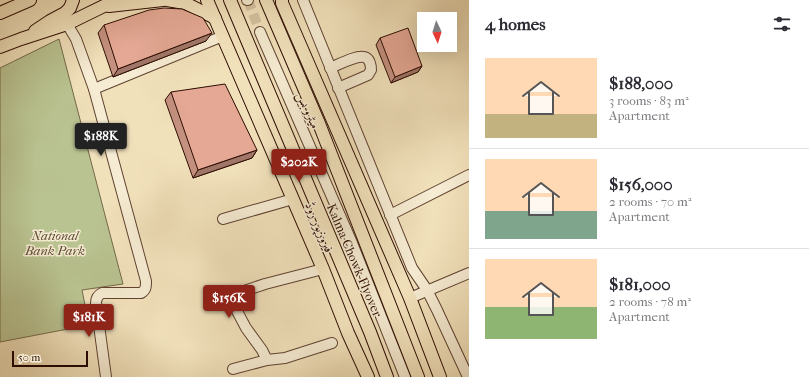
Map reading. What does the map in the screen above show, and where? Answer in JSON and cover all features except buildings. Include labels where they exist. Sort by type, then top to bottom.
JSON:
[{"type":"main road","points":[[0,13],[30,0]]},
{"type":"main road","points":[[21,39],[65,13],[70,8],[73,0]]},
{"type":"main road","points":[[0,47],[67,24],[116,0]]},
{"type":"main road","points":[[103,6],[163,0]]},
{"type":"main road","points":[[167,0],[185,3],[215,18]]},
{"type":"main road","name":"فیروزپور روڈ","points":[[207,0],[368,377]]},
{"type":"main road","name":"Kalma Chowk Flyover","points":[[230,0],[370,332],[387,377]]},
{"type":"main road","name":"Kalma Chowk Flyover","points":[[266,0],[318,121],[418,377]]},
{"type":"main road","points":[[283,1],[410,298],[440,377]]},
{"type":"street","points":[[303,0],[412,268],[438,310],[468,377]]},
{"type":"street","points":[[67,24],[76,39],[94,89],[146,281],[145,290],[141,293],[102,293],[96,298],[106,377]]},
{"type":"street","name":"میٹرو بس","points":[[260,32],[352,243],[405,377]]},
{"type":"street","points":[[94,89],[222,36]]},
{"type":"street","points":[[330,68],[359,57],[368,59],[371,66],[371,70],[368,75],[338,88]]},
{"type":"street","points":[[390,216],[469,175]]},
{"type":"street","points":[[222,219],[293,199]]},
{"type":"street","points":[[267,360],[262,350],[246,328],[229,296],[265,284],[323,269]]},
{"type":"street","points":[[410,298],[469,273]]},
{"type":"street","points":[[233,370],[267,360],[285,358],[332,343]]},
{"type":"green space","name":"National Bank Park","points":[[59,39],[123,284],[82,290],[89,325],[0,342],[0,68]]},
{"type":"tunnel","points":[[248,0],[260,32]]}]
